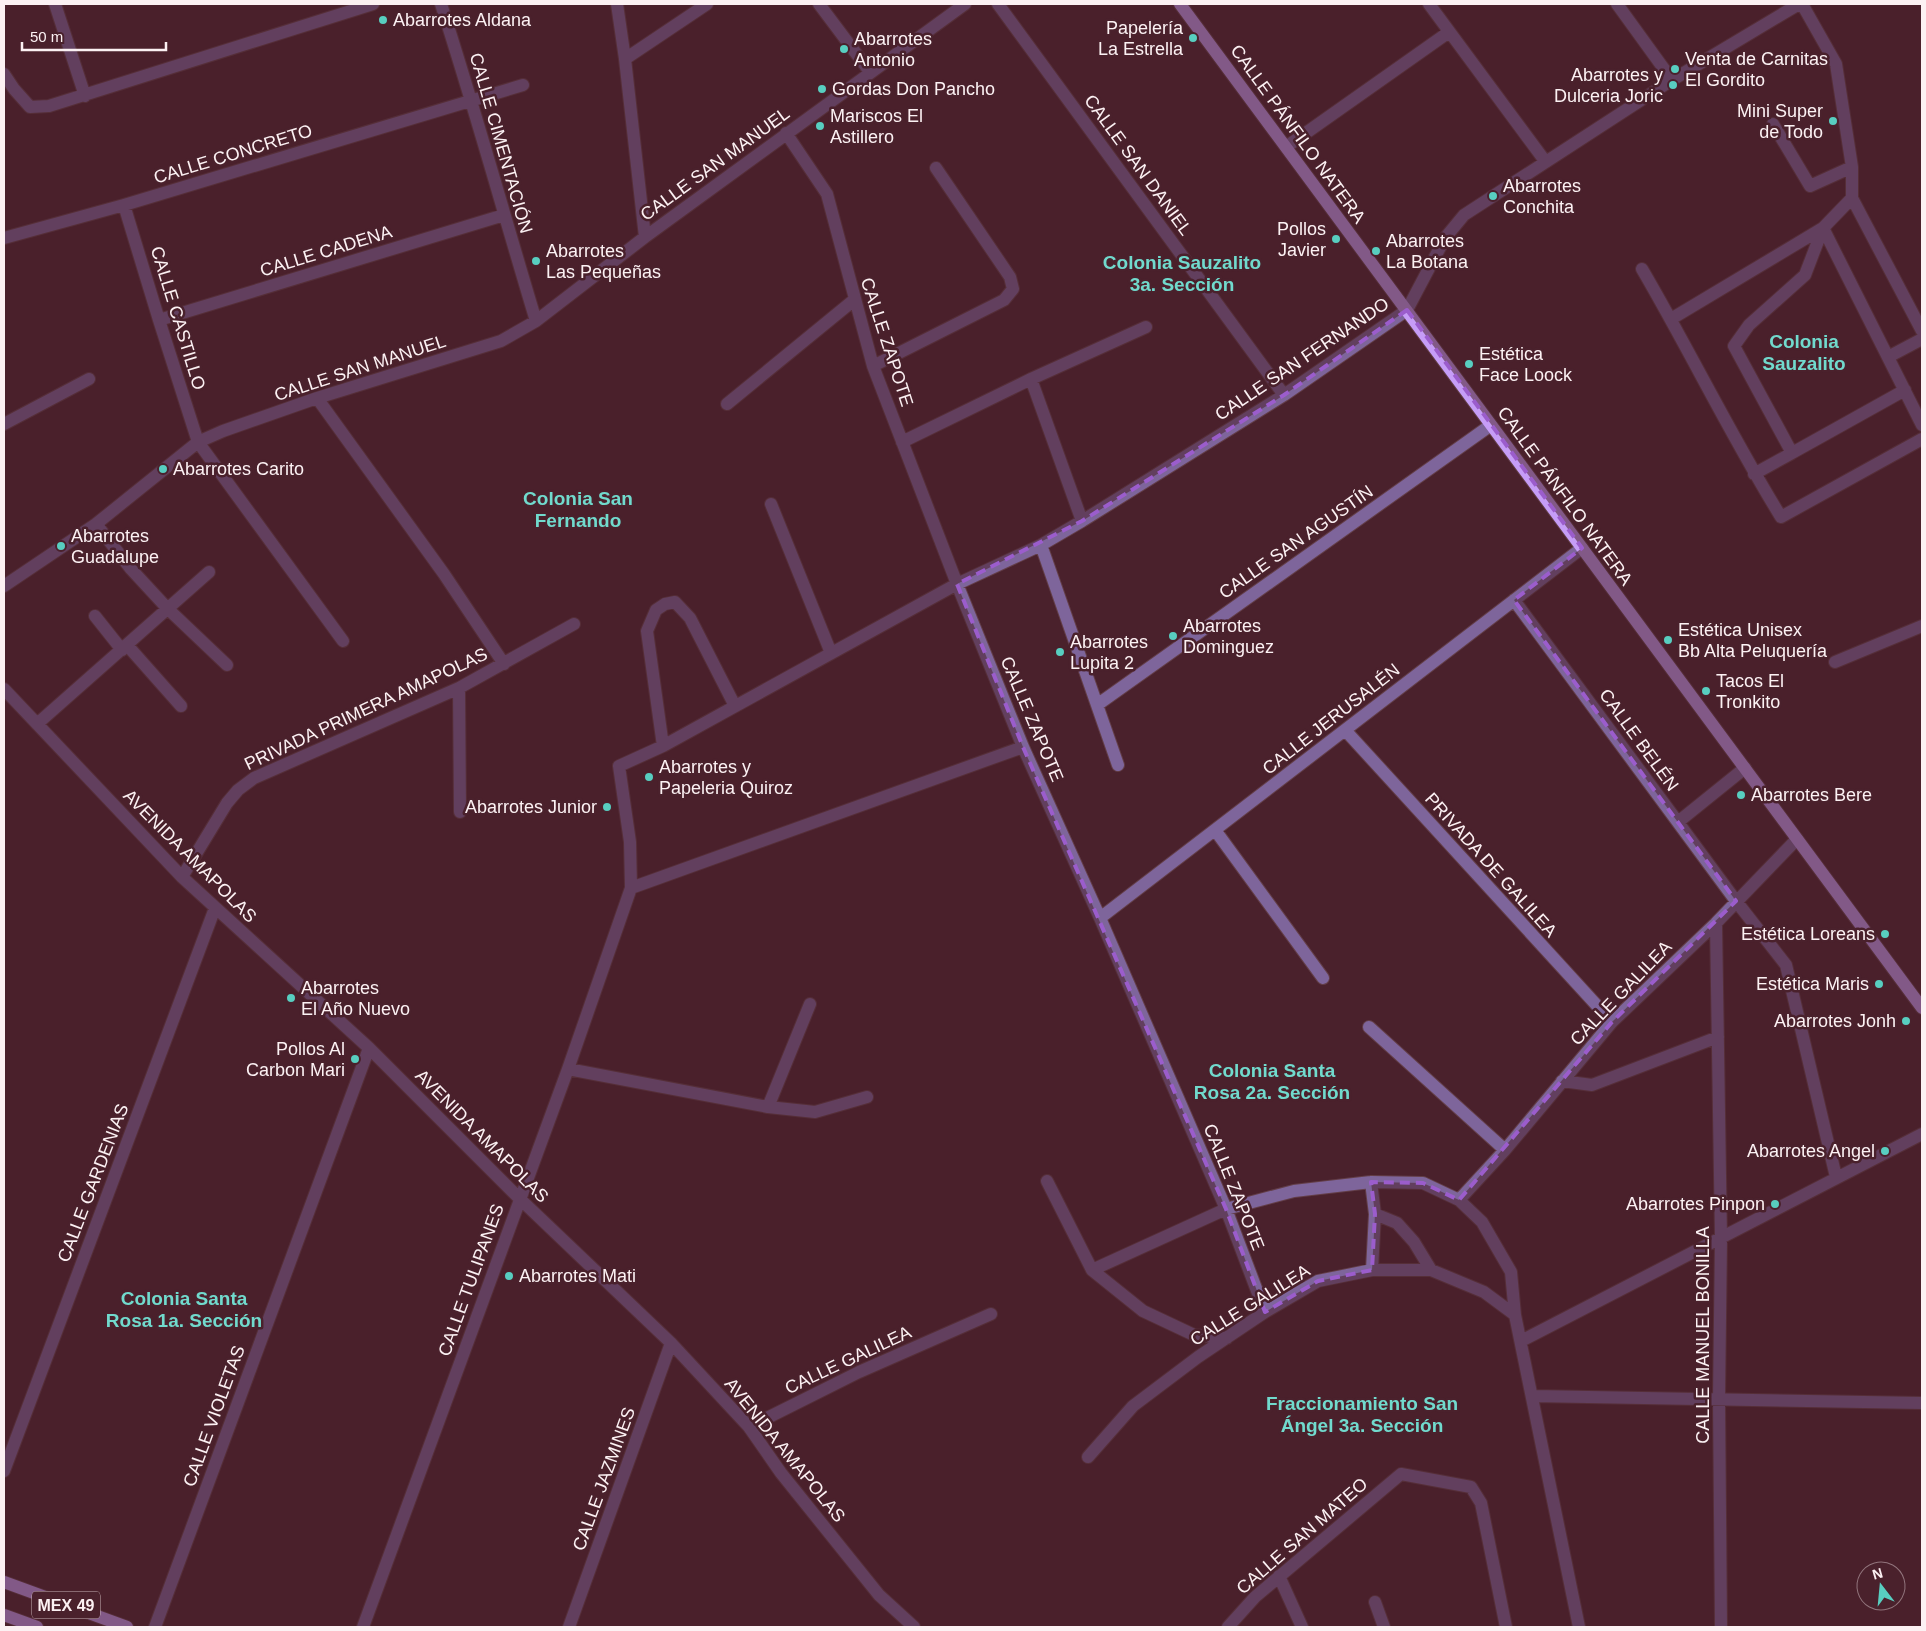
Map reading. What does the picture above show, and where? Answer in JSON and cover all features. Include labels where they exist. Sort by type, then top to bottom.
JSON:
[{"type":"main road","name":"CALLE PÁNFILO NATERA","points":[[1180,4],[1922,1008]]},
{"type":"main road","name":"MEX 49","points":[[4,1582],[127,1627]]},
{"type":"main road","name":"MEX 49","points":[[4,1615],[37,1627]]},
{"type":"street","points":[[55,4],[85,96]]},
{"type":"street","points":[[4,74],[30,107],[49,106],[373,4]]},
{"type":"street","name":"CALLE CIMENTACIÓN","points":[[441,4],[472,100],[536,321]]},
{"type":"street","points":[[617,4],[645,237]]},
{"type":"street","points":[[625,59],[707,4]]},
{"type":"street","points":[[819,4],[870,72]]},
{"type":"street","name":"CALLE SAN MANUEL","points":[[4,586],[96,524],[198,442],[223,430],[317,398],[501,341],[536,321],[645,237],[965,4]]},
{"type":"street","name":"CALLE SAN DANIEL","points":[[998,4],[1284,395]]},
{"type":"street","points":[[1429,4],[1545,161]]},
{"type":"street","points":[[1618,4],[1672,80]]},
{"type":"street","points":[[1801,4],[1836,64],[1852,167],[1852,198],[1922,331]]},
{"type":"street","name":"CALLE SAN FERNANDO","points":[[631,888],[630,842],[619,766],[663,746],[958,584],[1041,545],[1284,395],[1407,310],[1445,238],[1464,215],[1672,80],[1801,4]]},
{"type":"street","points":[[1286,147],[1449,32]]},
{"type":"street","name":"CALLE CONCRETO","points":[[4,238],[124,205],[523,85]]},
{"type":"street","points":[[1773,124],[1810,186],[1852,167]]},
{"type":"street","name":"CALLE ZAPOTE","points":[[786,133],[827,194],[873,366],[902,442],[1023,747],[1100,918],[1226,1209],[1265,1312]]},
{"type":"street","points":[[873,366],[1004,300],[1013,289],[1010,277],[936,168]]},
{"type":"street","points":[[1671,319],[1823,228],[1852,198]]},
{"type":"street","name":"CALLE CASTILLO","points":[[124,205],[198,442],[343,641]]},
{"type":"street","name":"CALLE CADENA","points":[[159,320],[504,215]]},
{"type":"street","points":[[1823,228],[1922,425]]},
{"type":"street","points":[[1792,453],[1734,346],[1749,325],[1805,275],[1823,228]]},
{"type":"street","points":[[1642,268],[1754,474],[1781,517],[1922,439]]},
{"type":"street","points":[[727,404],[854,300]]},
{"type":"street","points":[[902,442],[1031,379],[1146,327]]},
{"type":"street","points":[[1888,357],[1922,339]]},
{"type":"street","points":[[4,424],[89,379]]},
{"type":"street","points":[[1031,379],[1082,521]]},
{"type":"street","points":[[1754,474],[1905,390]]},
{"type":"street","points":[[317,398],[444,574],[504,664]]},
{"type":"street","name":"CALLE SAN AGUSTÍN","points":[[1097,704],[1491,425]]},
{"type":"street","points":[[771,504],[832,653]]},
{"type":"street","points":[[96,524],[131,569],[227,665]]},
{"type":"street","points":[[1041,545],[1118,765]]},
{"type":"street","name":"CALLE JERUSALÉN","points":[[1100,918],[1582,548]]},
{"type":"street","points":[[37,724],[209,572]]},
{"type":"street","name":"CALLE BELÉN","points":[[1514,600],[1736,901],[1786,965],[1836,1177]]},
{"type":"street","points":[[663,746],[647,631],[656,610],[665,604],[675,602],[690,618],[735,706]]},
{"type":"street","points":[[94,616],[181,706]]},
{"type":"street","name":"PRIVADA PRIMERA AMAPOLAS","points":[[182,877],[227,803],[238,790],[254,778],[459,688],[574,624]]},
{"type":"street","points":[[1835,662],[1922,626]]},
{"type":"street","points":[[459,688],[460,812]]},
{"type":"street","name":"AVENIDA AMAPOLAS","points":[[4,689],[182,877],[369,1048],[519,1198],[672,1343],[749,1427],[781,1473],[879,1595],[914,1627]]},
{"type":"street","name":"PRIVADA DE GALILEA","points":[[1345,730],[1612,1022]]},
{"type":"street","points":[[631,888],[1023,747]]},
{"type":"street","points":[[1678,822],[1745,768]]},
{"type":"street","points":[[1215,830],[1323,978]]},
{"type":"street","name":"CALLE GALILEA","points":[[1459,1200],[1505,1150],[1612,1022],[1716,923],[1797,839]]},
{"type":"street","name":"CALLE TULIPANES","points":[[362,1627],[568,1069],[631,888]]},
{"type":"street","name":"CALLE GARDENIAS","points":[[4,1471],[215,908]]},
{"type":"street","name":"CALLE MANUEL BONILLA","points":[[1716,923],[1721,1238],[1719,1399],[1720,1627]]},
{"type":"street","points":[[768,1107],[810,1004]]},
{"type":"street","points":[[1369,1028],[1505,1150]]},
{"type":"street","points":[[1562,1081],[1592,1085],[1718,1037]]},
{"type":"street","name":"CALLE VIOLETAS","points":[[155,1627],[369,1048]]},
{"type":"street","points":[[568,1069],[768,1107],[815,1112],[867,1097]]},
{"type":"street","points":[[1521,1341],[1922,1134]]},
{"type":"street","points":[[1047,1181],[1092,1270],[1143,1311],[1194,1334],[1227,1338]]},
{"type":"street","points":[[1371,1182],[1375,1214],[1372,1270]]},
{"type":"street","points":[[1092,1270],[1226,1209],[1294,1191],[1371,1182],[1423,1183],[1459,1200],[1482,1222],[1512,1272],[1516,1315],[1579,1627]]},
{"type":"street","points":[[1375,1214],[1397,1223],[1414,1242],[1431,1270]]},
{"type":"street","name":"CALLE GALILEA","points":[[1088,1457],[1133,1406],[1265,1312],[1318,1281],[1372,1270],[1431,1270],[1484,1292],[1516,1315]]},
{"type":"street","name":"CALLE GALILEA","points":[[749,1427],[859,1372],[991,1314]]},
{"type":"street","name":"CALLE JAZMINES","points":[[569,1627],[672,1343]]},
{"type":"street","points":[[1533,1396],[1922,1403]]},
{"type":"street","name":"CALLE SAN MATEO","points":[[1228,1627],[1279,1576],[1401,1474],[1471,1487],[1481,1503],[1506,1627]]},
{"type":"street","points":[[1279,1576],[1302,1627]]},
{"type":"street","points":[[1375,1602],[1384,1627]]},
{"type":"highlighted area","points":[[1407,310],[1582,548],[1514,600],[1736,901],[1612,1022],[1459,1200],[1423,1183],[1371,1182],[1375,1214],[1372,1270],[1318,1281],[1265,1312],[1226,1209],[1023,747],[957,584],[1082,521],[1284,395]]},
{"type":"place","name":"Abarrotes Aldana","points":[[383,20]]},
{"type":"place","name":"Papelería La Estrella","points":[[1193,38]]},
{"type":"place","name":"Abarrotes Antonio","points":[[844,49]]},
{"type":"place","name":"Venta de Carnitas El Gordito","points":[[1675,69]]},
{"type":"place","name":"Abarrotes y Dulceria Joric","points":[[1673,85]]},
{"type":"place","name":"Gordas Don Pancho","points":[[822,89]]},
{"type":"place","name":"Mini Super de Todo","points":[[1833,121]]},
{"type":"place","name":"Mariscos El Astillero","points":[[820,126]]},
{"type":"place","name":"Abarrotes Conchita","points":[[1493,196]]},
{"type":"place","name":"Pollos Javier","points":[[1336,239]]},
{"type":"place","name":"Abarrotes La Botana","points":[[1376,251]]},
{"type":"place","name":"Abarrotes Las Pequeñas","points":[[536,261]]},
{"type":"place","name":"Estética Face Loock","points":[[1469,364]]},
{"type":"place","name":"Abarrotes Carito","points":[[163,469]]},
{"type":"place","name":"Abarrotes Guadalupe","points":[[61,546]]},
{"type":"place","name":"Abarrotes Dominguez","points":[[1173,636]]},
{"type":"place","name":"Estética Unisex Bb Alta Peluquería","points":[[1668,640]]},
{"type":"place","name":"Abarrotes Lupita 2","points":[[1060,652]]},
{"type":"place","name":"Tacos El Tronkito","points":[[1706,691]]},
{"type":"place","name":"Abarrotes y Papeleria Quiroz","points":[[649,777]]},
{"type":"place","name":"Abarrotes Bere","points":[[1741,795]]},
{"type":"place","name":"Abarrotes Junior","points":[[607,807]]},
{"type":"place","name":"Estética Loreans","points":[[1885,934]]},
{"type":"place","name":"Estética Maris","points":[[1879,984]]},
{"type":"place","name":"Abarrotes El Año Nuevo","points":[[291,998]]},
{"type":"place","name":"Abarrotes Jonh","points":[[1906,1021]]},
{"type":"place","name":"Pollos Al Carbon Mari","points":[[355,1059]]},
{"type":"place","name":"Abarrotes Angel","points":[[1885,1151]]},
{"type":"place","name":"Abarrotes Pinpon","points":[[1775,1204]]},
{"type":"place","name":"Abarrotes Mati","points":[[509,1276]]},
{"type":"district","name":"Colonia Sauzalito 3a. Sección","points":[[1182,273]]},
{"type":"district","name":"Colonia Sauzalito","points":[[1804,352]]},
{"type":"district","name":"Colonia San Fernando","points":[[578,509]]},
{"type":"district","name":"Colonia Santa Rosa 2a. Sección","points":[[1272,1081]]},
{"type":"district","name":"Colonia Santa Rosa 1a. Sección","points":[[184,1309]]},
{"type":"district","name":"Fraccionamiento San Ángel 3a. Sección","points":[[1362,1414]]}]
